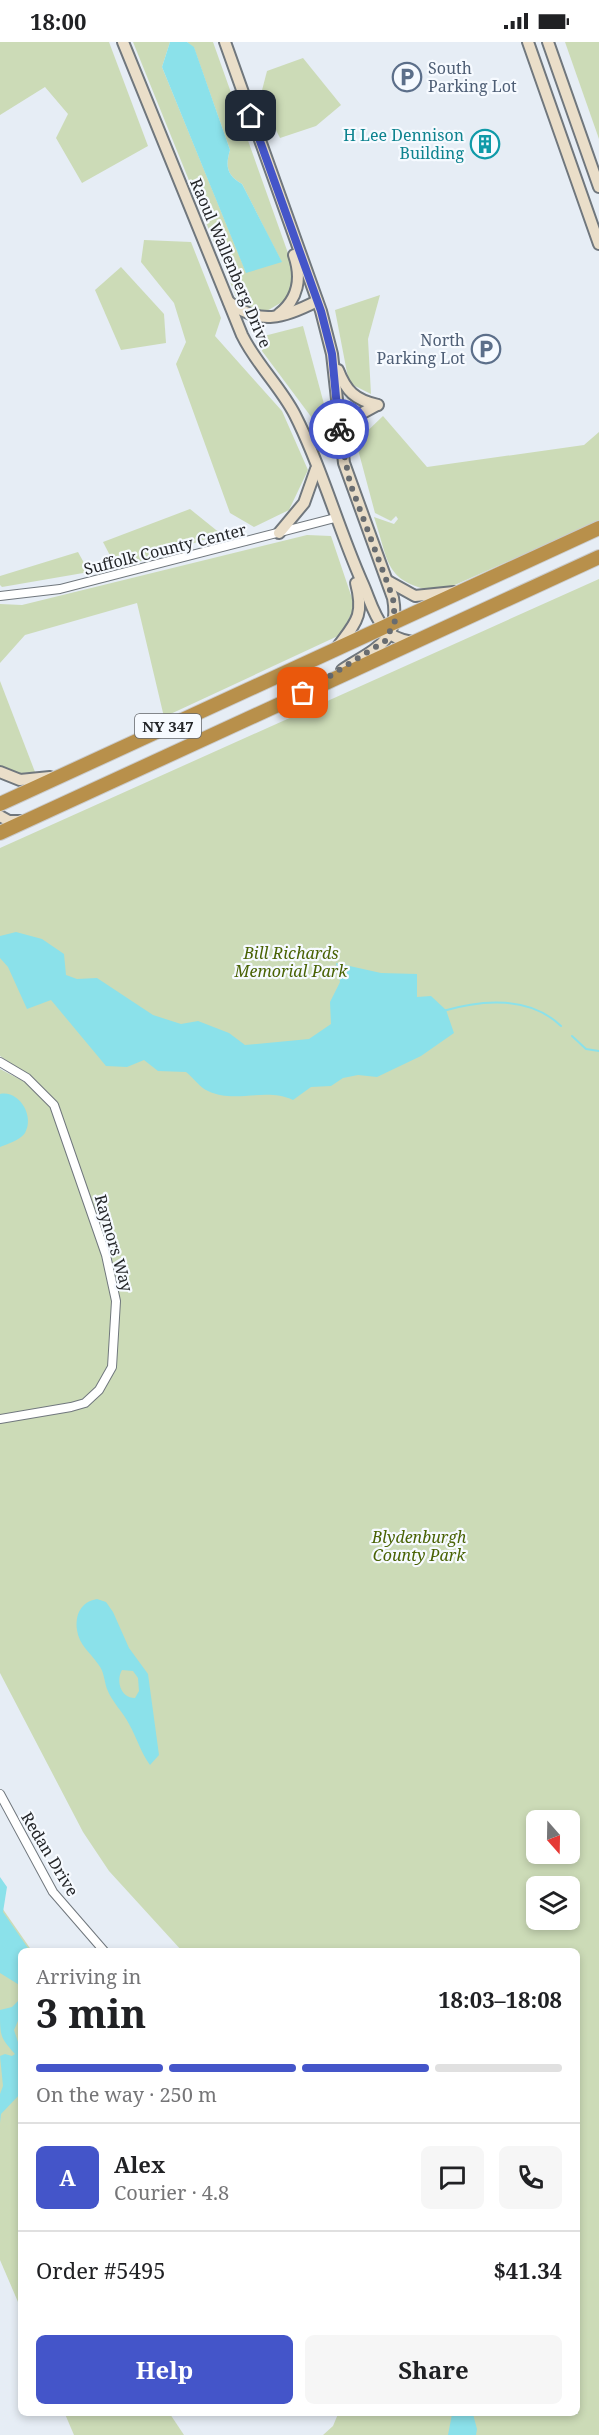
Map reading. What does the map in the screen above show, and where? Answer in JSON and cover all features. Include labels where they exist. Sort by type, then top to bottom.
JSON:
[{"type":"highway","name":"NY 347","points":[[0,804],[336,649],[390,628],[463,590],[599,528]]},
{"type":"highway","name":"NY 347","points":[[0,833],[599,557]]},
{"type":"street","points":[[225,42],[318,301],[332,354],[350,394],[365,402],[378,405],[349,422],[340,441]]},
{"type":"street","points":[[528,42],[599,244]]},
{"type":"street","points":[[548,42],[599,187]]},
{"type":"street","name":"Raoul Wallenberg Drive","points":[[125,45],[251,353],[294,414],[350,556]]},
{"type":"street","points":[[555,119],[573,113]]},
{"type":"street","points":[[276,185],[282,222],[299,276],[294,296],[279,315]]},
{"type":"street","points":[[229,302],[242,312],[257,318],[279,315],[318,301]]},
{"type":"street","points":[[317,686],[380,645],[390,628],[393,598],[354,494],[340,441],[332,354]]},
{"type":"street","points":[[279,533],[304,503],[316,469]]},
{"type":"street","name":"Suffolk County Center","points":[[0,596],[53,590],[335,518]]},
{"type":"street","points":[[350,556],[390,628],[412,642]]},
{"type":"street","points":[[336,649],[356,624],[360,612],[359,593],[350,556]]},
{"type":"street","points":[[388,581],[404,592],[419,596],[463,590]]},
{"type":"street","points":[[0,772],[20,780],[62,776]]},
{"type":"street","points":[[0,816],[9,821],[27,821]]},
{"type":"street","name":"Raynors Way","points":[[0,1062],[27,1078],[54,1105],[106,1255],[116,1300],[112,1367],[99,1390],[85,1402],[71,1407],[0,1419]]},
{"type":"street","name":"Redan Drive","points":[[0,1794],[53,1892],[102,1948]]},
{"type":"green space","points":[[0,42],[109,42],[148,146],[82,183],[56,138],[68,114],[45,87],[0,115]]},
{"type":"green space","points":[[133,42],[170,42],[162,67],[246,272],[281,261],[242,184],[228,170],[230,150],[194,48],[187,42],[213,42],[294,270],[289,298],[265,312],[239,304]]},
{"type":"green space","points":[[565,42],[599,42],[599,139]]},
{"type":"green space","points":[[303,58],[341,105],[316,126],[280,138],[260,98],[267,71]]},
{"type":"green space","points":[[144,240],[191,242],[221,318],[215,336],[282,411],[308,470],[289,510],[254,527],[230,513],[176,364],[186,342],[174,303],[141,262]]},
{"type":"green space","points":[[121,267],[164,314],[166,343],[121,350],[95,290]]},
{"type":"green space","points":[[380,295],[368,339],[371,394],[349,383],[335,310]]},
{"type":"green space","points":[[303,326],[328,419],[315,422],[262,351],[264,336]]},
{"type":"green space","points":[[383,416],[427,467],[584,445],[599,432],[599,521],[439,592],[408,583],[398,577],[392,569],[374,517],[394,524],[398,519],[396,516],[391,521],[375,513],[356,442]]},
{"type":"green space","points":[[190,509],[221,534],[117,569],[103,542]]},
{"type":"green space","points":[[307,535],[331,536],[355,607],[340,635],[164,717],[137,603],[25,635],[0,663],[0,604],[22,605]]},
{"type":"green space","points":[[78,552],[89,572],[2,587],[0,585],[0,576]]},
{"type":"green space","points":[[599,579],[599,2435],[323,2435],[333,2426],[337,2416],[580,2416],[580,1948],[179,1948],[109,1871],[83,1832],[0,1673],[0,1069],[50,1095],[31,1077],[0,1056],[0,848]]},
{"type":"green space","points":[[0,681],[35,772],[11,774],[0,765]]},
{"type":"green space","points":[[0,1905],[30,1948],[18,1948],[18,2302],[0,2260]]},
{"type":"green space","points":[[66,2416],[171,2416],[184,2435],[74,2435]]},
{"type":"water","points":[[170,42],[187,42],[194,47],[230,150],[228,170],[242,184],[282,262],[246,273],[162,67]]},
{"type":"water","points":[[16,932],[42,939],[64,954],[66,975],[77,979],[97,978],[153,1015],[181,1024],[198,1021],[229,1033],[245,1045],[309,1039],[331,1024],[330,1002],[340,982],[336,963],[381,973],[417,974],[417,997],[431,996],[446,1010],[454,1033],[421,1056],[377,1077],[358,1075],[343,1078],[331,1086],[311,1087],[293,1100],[272,1095],[218,1095],[205,1090],[186,1072],[158,1071],[144,1060],[127,1067],[106,1066],[51,1000],[27,1009],[8,967],[0,958],[0,936]]},
{"type":"water","points":[[0,1094],[7,1094],[19,1100],[26,1112],[28,1126],[25,1133],[14,1142],[0,1147]]},
{"type":"water","points":[[97,1599],[106,1602],[129,1648],[148,1674],[159,1755],[150,1765],[127,1720],[109,1694],[100,1667],[82,1644],[78,1635],[78,1614],[83,1606]],"holes":[[[122,1670],[133,1671],[138,1678],[139,1691],[135,1698],[123,1692],[119,1679]]]},
{"type":"water","points":[[0,1877],[7,1887],[3,1912],[28,1948],[18,1948],[18,1984],[0,1973]]},
{"type":"water","points":[[18,2001],[18,2021],[14,2030],[18,2042],[18,2096],[1,2114],[0,2123],[0,2094],[3,2086],[0,2056],[15,2054],[2,2036],[0,2010],[12,2007]]},
{"type":"water","points":[[452,2416],[474,2416],[476,2435],[448,2435]]},
{"type":"waterway","points":[[443,1011],[474,1004],[521,1005],[549,1016],[561,1026]]},
{"type":"waterway","points":[[572,1036],[586,1049],[599,1051]]},
{"type":"way so far","points":[[303,693],[385,641],[391,634],[395,621],[396,611],[388,581],[350,483],[339,429]]},
{"type":"place","name":"South Parking Lot","points":[[407,77]]},
{"type":"place","name":"H Lee Dennison Building","points":[[485,144]]},
{"type":"place","name":"North Parking Lot","points":[[486,349]]},
{"type":"route","points":[[251,116],[321,311],[332,354],[339,429]]},
{"type":"park label","name":"Bill Richards Memorial Park","points":[[291,962]]},
{"type":"park label","name":"Blydenburgh County Park","points":[[419,1546]]}]
